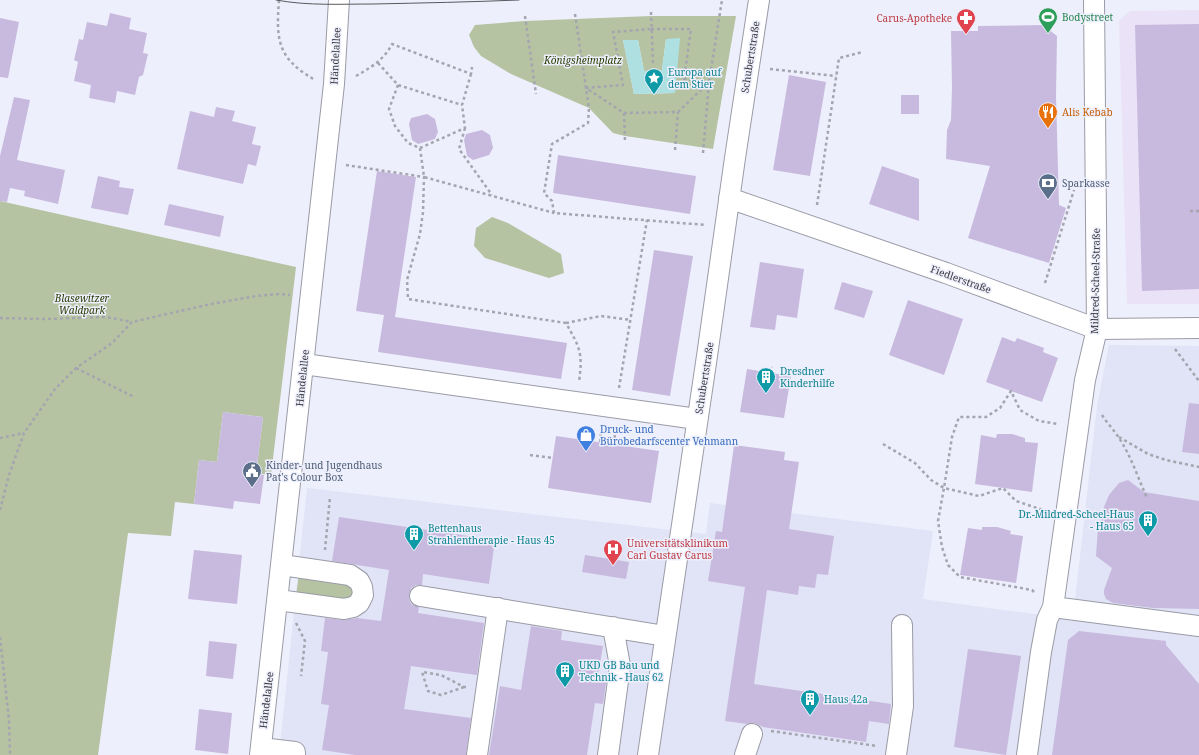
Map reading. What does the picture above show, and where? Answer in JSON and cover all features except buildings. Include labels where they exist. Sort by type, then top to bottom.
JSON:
[{"type":"street","name":"Händelallee","points":[[260,751],[281,600],[282,565],[334,84],[338,0]]},
{"type":"street","name":"Schubertstraße","points":[[650,755],[665,636],[759,0]]},
{"type":"street","name":"Mildred-Scheel-Straße","points":[[1026,755],[1041,652],[1048,620],[1053,607],[1085,380],[1097,329],[1094,0]]},
{"type":"street","name":"Fiedlerstraße","points":[[729,198],[1097,329],[1199,328]]},
{"type":"street","points":[[304,364],[697,419]]},
{"type":"street","points":[[281,600],[344,609],[353,607],[359,603],[363,595],[362,587],[359,582],[350,575],[282,565]]},
{"type":"street","points":[[420,596],[665,636]]},
{"type":"street","points":[[1053,607],[1199,626]]},
{"type":"street","points":[[477,755],[498,608]]},
{"type":"street","points":[[896,755],[902,706],[902,625]]},
{"type":"street","points":[[608,755],[620,666],[613,627]]},
{"type":"street","points":[[745,755],[760,732]]},
{"type":"street","points":[[260,751],[295,752],[295,755]]},
{"type":"path","points":[[704,153],[709,82],[722,0]]},
{"type":"path","points":[[651,12],[653,64]]},
{"type":"path","points":[[554,213],[552,201],[544,193],[552,144],[588,123],[589,108],[575,14]]},
{"type":"path","points":[[525,16],[536,94]]},
{"type":"path","points":[[586,88],[623,84],[613,32],[652,29],[690,29],[684,79],[709,82]]},
{"type":"path","points":[[817,205],[839,58],[863,52]]},
{"type":"path","points":[[378,63],[398,85],[462,105]]},
{"type":"path","points":[[770,69],[836,76]]},
{"type":"path","points":[[471,74],[462,105],[465,128],[459,149],[492,195]]},
{"type":"path","points":[[675,150],[678,112],[709,82]]},
{"type":"path","points":[[398,85],[389,109],[395,126],[408,143],[420,148],[465,128]]},
{"type":"path","points":[[586,88],[624,113],[678,112]]},
{"type":"path","points":[[624,113],[625,141]]},
{"type":"path","points":[[420,148],[424,176],[423,212],[420,234],[407,280],[408,298],[566,323],[601,316],[631,320]]},
{"type":"path","points":[[325,162],[424,176],[554,213],[725,226]]},
{"type":"path","points":[[1045,283],[1075,186]]},
{"type":"path","points":[[1190,211],[1199,211]]},
{"type":"path","points":[[616,408],[647,220]]},
{"type":"path","points":[[0,318],[47,319],[106,317],[132,322],[210,304],[256,296],[278,294],[310,297]]},
{"type":"path","points":[[0,510],[9,475],[24,433],[55,389],[76,368],[112,343],[132,322]]},
{"type":"path","points":[[566,323],[579,346],[581,362],[577,402]]},
{"type":"path","points":[[1175,350],[1199,381]]},
{"type":"path","points":[[770,373],[772,367]]},
{"type":"path","points":[[76,368],[134,397]]},
{"type":"path","points":[[1053,607],[1032,590],[960,577],[948,565],[942,547],[938,521],[952,437],[959,417],[986,417],[1000,408],[1011,391],[1020,410],[1039,422],[1079,427]]},
{"type":"path","points":[[600,442],[601,431]]},
{"type":"path","points":[[0,438],[24,433]]},
{"type":"path","points":[[614,444],[615,434]]},
{"type":"path","points":[[1147,498],[1127,451],[1118,437],[1148,454],[1166,460],[1199,466]]},
{"type":"path","points":[[883,444],[916,463],[931,480],[944,488],[979,496],[1003,488],[1016,501],[1044,511],[1067,513]]},
{"type":"path","points":[[530,455],[553,458]]},
{"type":"path","points":[[324,571],[330,497]]},
{"type":"path","points":[[281,600],[305,641],[301,676]]},
{"type":"path","points":[[0,637],[9,720],[10,755]]},
{"type":"path","points":[[464,687],[441,676],[422,672],[428,691],[441,695],[464,687],[487,688]]},
{"type":"path","points":[[760,732],[884,747],[898,734]]},
{"type":"shaded area","points":[[1199,10],[1199,304],[1127,304],[1119,21],[1130,11]]},
{"type":"shaded area","points":[[680,38],[675,93],[634,94],[623,40],[638,40],[644,71],[662,70],[666,39]]},
{"type":"shaded area","name":"Universitätsklinikum Carl Gustav Carus","points":[[1109,345],[1199,346],[1199,755],[279,755],[307,488],[706,534],[710,503],[933,531],[923,599],[1063,618],[1074,609],[1097,406]]},
{"type":"green space","name":"Königsheimplatz","points":[[651,16],[736,16],[713,149],[613,133],[589,108],[511,74],[481,56],[474,47],[469,35],[475,25],[525,21]],"holes":[[[666,39],[675,93],[634,94],[623,40],[638,40],[644,71],[662,70]]]},
{"type":"green space","name":"Blasewitzer Waldpark","points":[[0,201],[296,267],[271,475],[256,473],[263,417],[223,412],[217,462],[199,460],[194,504],[175,502],[171,536],[128,533],[98,755],[0,755]]},
{"type":"green space","points":[[492,217],[508,223],[561,254],[564,273],[549,278],[485,258],[474,246],[476,228]]},
{"type":"green space","points":[[299,574],[346,580],[355,593],[351,601],[296,596]]},
{"type":"tram line","points":[[276,0],[313,4],[428,3],[519,0]]},
{"type":"place","name":"Bodystreet","points":[[1048,34]]},
{"type":"place","name":"Carus-Apotheke","points":[[966,35]]},
{"type":"place","name":"Europa auf dem Stier","points":[[654,95]]},
{"type":"place","name":"Alis Kebab","points":[[1048,129]]},
{"type":"place","name":"Sparkasse","points":[[1048,200]]},
{"type":"place","name":"Dresdner Kinderhilfe","points":[[766,394]]},
{"type":"place","name":"Druck- und Bürobedarfscenter Vehmann","points":[[586,452]]},
{"type":"place","name":"Kinder- und Jugendhaus Pat's Colour Box","points":[[252,488]]},
{"type":"place","name":"Dr.-Mildred-Scheel-Haus - Haus 65","points":[[1148,537]]},
{"type":"place","name":"Bettenhaus Strahlentherapie - Haus 45","points":[[414,551]]},
{"type":"place","name":"Universitätsklinikum Carl Gustav Carus","points":[[613,566]]},
{"type":"place","name":"UKD GB Bau und Technik - Haus 62","points":[[565,688]]},
{"type":"place","name":"Haus 42a","points":[[810,716]]}]
